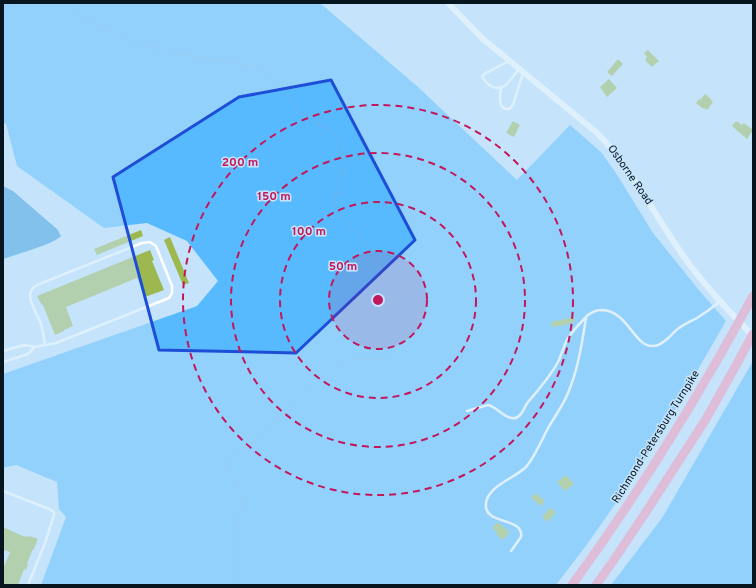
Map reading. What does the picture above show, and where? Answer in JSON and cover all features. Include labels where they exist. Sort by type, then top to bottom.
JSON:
[{"type":"highway","name":"Richmond-Petersburg Turnpike","points":[[572,585],[626,509],[692,405],[753,296]]},
{"type":"highway","points":[[596,585],[648,509],[706,419],[753,335]]},
{"type":"street","name":"Osborne Road","points":[[448,3],[483,39],[605,141],[629,171],[680,251],[720,301],[753,335]]},
{"type":"lane","points":[[510,61],[482,76],[487,84],[492,87],[501,88],[521,70]]},
{"type":"lane","points":[[501,88],[500,103],[502,108],[505,110],[509,109],[513,105],[521,70]]},
{"type":"lane","points":[[3,351],[24,345],[35,346],[46,345],[56,343],[169,298],[172,293],[172,286],[156,246],[150,242],[142,243],[37,284],[30,292],[30,300],[40,322],[46,345]]},
{"type":"lane","points":[[467,411],[488,405],[492,406],[508,417],[516,418],[520,415],[553,370],[569,337],[589,314],[598,310],[611,312],[622,318],[640,341],[649,346],[654,346],[665,341],[678,328],[709,310],[720,301]]},
{"type":"lane","points":[[510,551],[521,537],[521,531],[513,524],[499,520],[489,513],[486,501],[493,491],[520,472],[531,460],[564,402],[576,370],[586,317]]},
{"type":"lane","points":[[3,362],[28,354],[35,346]]},
{"type":"lane","points":[[3,491],[54,512],[45,543],[28,585]]},
{"type":"path","points":[[64,3],[110,31],[152,47],[178,53],[237,62],[246,66],[264,70],[292,104],[313,121],[326,128],[337,140],[343,157],[341,181],[335,200],[338,213],[341,219],[359,236],[374,260],[386,270],[407,282],[411,287],[419,307],[420,311],[418,319],[407,328],[396,350],[392,354],[381,359],[351,359],[335,367],[321,378],[260,436],[228,458],[225,469],[238,486],[242,495],[241,512],[234,530],[233,538],[234,554],[232,585]]},
{"type":"highlighted area","points":[[331,80],[415,240],[296,353],[159,350],[113,177],[239,97]]},
{"type":"shaded area","points":[[3,3],[320,3],[418,87],[517,180],[570,125],[601,152],[616,173],[653,233],[726,321],[663,430],[626,489],[556,585],[41,585],[66,517],[59,509],[57,482],[16,465],[3,468],[3,374],[197,306],[218,281],[187,241],[147,223],[104,228],[17,166],[6,124],[3,123]]},
{"type":"shaded area","points":[[3,186],[13,191],[58,230],[61,236],[50,243],[3,259]]},
{"type":"shaded area","points":[[753,361],[753,585],[611,585],[662,518]]},
{"type":"building","points":[[648,50],[659,61],[652,67],[645,60],[647,57],[644,53]]},
{"type":"building","points":[[618,59],[623,64],[612,76],[607,72]]},
{"type":"building","points":[[609,79],[617,88],[607,97],[600,87]]},
{"type":"building","points":[[705,94],[713,102],[707,110],[704,108],[703,109],[696,103]]},
{"type":"building","points":[[513,121],[520,125],[514,137],[506,133]]},
{"type":"building","points":[[736,121],[742,125],[744,123],[753,130],[747,139],[732,126]]},
{"type":"building","points":[[141,230],[143,236],[97,255],[94,249]]},
{"type":"building","points":[[170,237],[189,283],[183,285],[164,240]]},
{"type":"building","points":[[150,250],[154,260],[152,261],[164,290],[145,297],[137,278],[66,307],[73,326],[55,335],[43,305],[37,296]]},
{"type":"building","points":[[574,317],[575,322],[552,327],[551,322]]},
{"type":"building","points":[[566,475],[574,484],[565,491],[557,482]]},
{"type":"building","points":[[535,493],[545,501],[541,506],[531,498]]},
{"type":"building","points":[[550,508],[556,512],[548,522],[542,517]]},
{"type":"building","points":[[497,522],[510,532],[503,540],[492,528]]},
{"type":"building","points":[[3,527],[25,537],[30,536],[38,539],[32,551],[26,570],[24,569],[18,585],[3,585],[3,569],[10,552],[3,550]]}]
